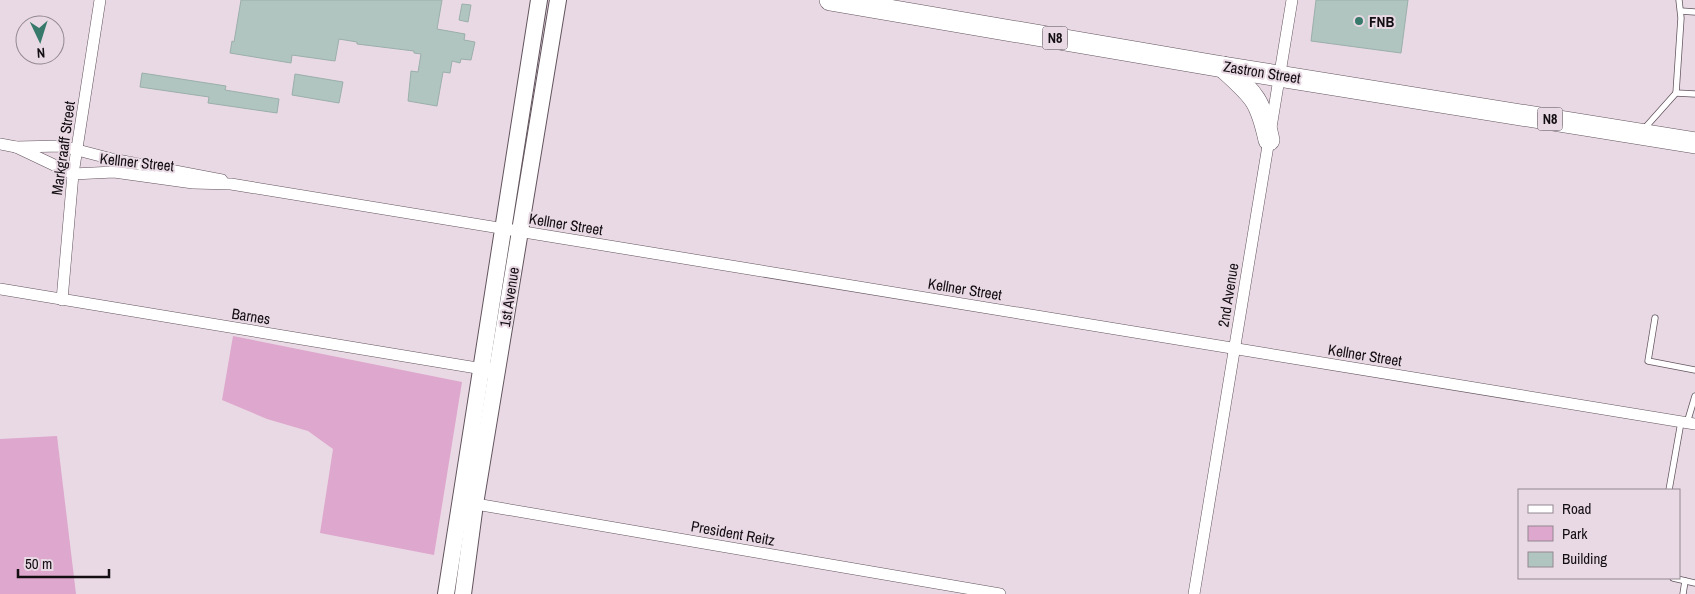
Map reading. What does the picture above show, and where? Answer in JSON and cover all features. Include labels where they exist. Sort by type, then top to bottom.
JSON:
[{"type":"highway","name":"Zastron Street","points":[[830,0],[1223,67],[1695,142]]},
{"type":"highway","points":[[1223,67],[1254,96],[1262,111],[1269,140]]},
{"type":"street","name":"Markgraaff Street","points":[[62,300],[74,174],[100,0]]},
{"type":"street","name":"1st Avenue","points":[[490,370],[502,228],[539,0]]},
{"type":"street","name":"1st Avenue","points":[[446,594],[468,503],[490,370],[519,231],[558,0]]},
{"type":"street","name":"2nd Avenue","points":[[1194,594],[1292,0]]},
{"type":"street","name":"Kellner Street","points":[[0,144],[62,146],[112,159],[214,178],[231,184]]},
{"type":"street","name":"Kellner Street","points":[[16,146],[74,174],[114,172],[192,183],[231,184],[1688,423]]},
{"type":"street","name":"Barnes","points":[[0,288],[62,300],[490,370]]},
{"type":"street","name":"1st Avenue","points":[[463,594],[468,503]]},
{"type":"street","name":"President Reitz","points":[[468,503],[1000,594]]},
{"type":"lane","points":[[1640,134],[1676,93],[1681,11],[1679,0]]},
{"type":"lane","points":[[1681,11],[1695,12]]},
{"type":"lane","points":[[1676,93],[1695,94]]},
{"type":"lane","points":[[1655,318],[1648,361],[1695,370]]},
{"type":"lane","points":[[1670,489],[1695,396]]},
{"type":"lane","points":[[1677,579],[1695,583]]},
{"type":"lane","points":[[1683,594],[1686,581]]},
{"type":"green space","points":[[233,336],[462,382],[434,555],[320,533],[333,449],[308,431],[267,419],[222,400]]},
{"type":"green space","points":[[57,436],[76,594],[0,594],[0,439]]},
{"type":"building","points":[[241,0],[442,0],[437,29],[465,34],[464,40],[475,42],[471,60],[461,59],[460,63],[452,61],[450,73],[443,72],[437,106],[408,101],[411,71],[418,72],[421,54],[414,53],[414,51],[357,44],[357,42],[339,39],[335,61],[292,55],[291,63],[230,53],[232,41],[234,42]]},
{"type":"building","name":"FNB","points":[[1316,0],[1408,0],[1401,53],[1311,41]]},
{"type":"building","points":[[462,4],[471,5],[468,22],[459,20]]},
{"type":"building","points":[[142,73],[226,86],[225,90],[279,99],[277,113],[208,103],[209,97],[140,87]]},
{"type":"building","points":[[295,74],[343,82],[339,103],[292,95]]},
{"type":"place","name":"FNB","points":[[1359,21]]}]
